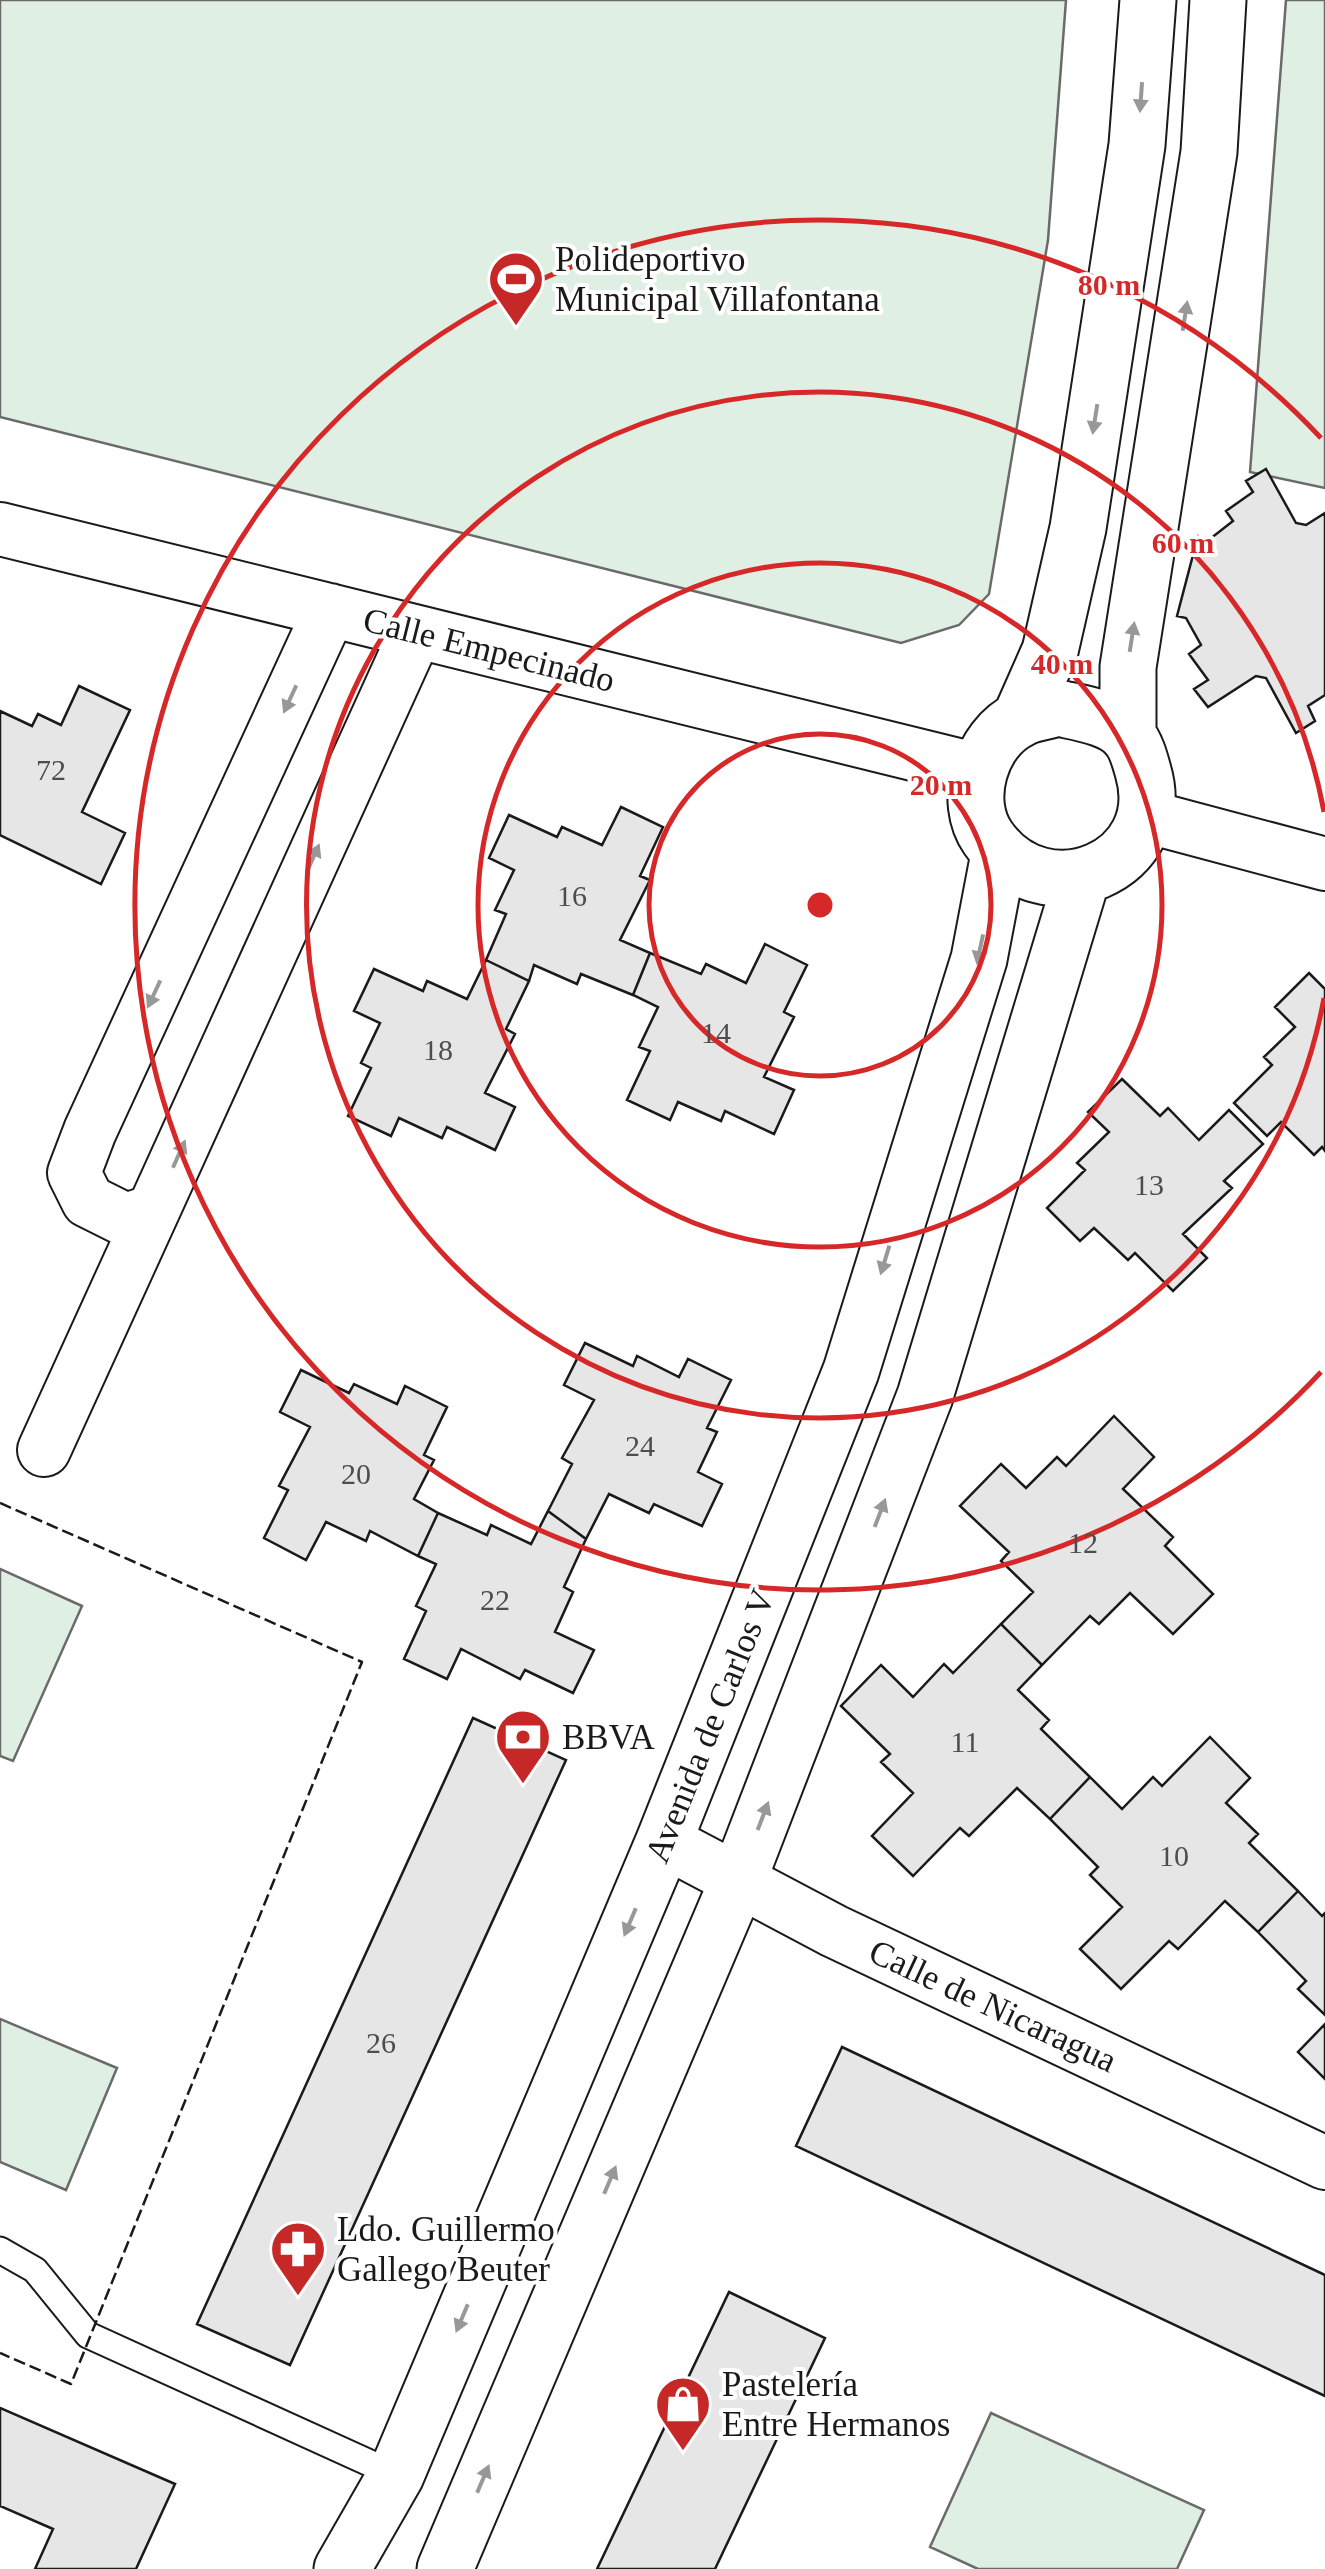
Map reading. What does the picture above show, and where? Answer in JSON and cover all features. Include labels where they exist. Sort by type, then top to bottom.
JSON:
[{"type":"street","points":[[1020,719],[1050,651],[1078,528],[1137,145],[1148,0]]},
{"type":"street","points":[[1128,734],[1093,715],[1058,708],[1020,719],[997,737],[978,770],[976,808],[984,832],[999,854],[1037,878],[1082,878],[1108,867],[1128,850],[1145,816],[1147,785],[1128,734],[1128,668],[1209,152],[1218,0]]},
{"type":"street","name":"Calle Empecinado","points":[[0,530],[978,770]]},
{"type":"street","points":[[153,1211],[126,1220],[88,1200],[74,1173],[330,610]]},
{"type":"street","points":[[44,1450],[416,632]]},
{"type":"street","points":[[1145,816],[1325,864]]},
{"type":"street","name":"Avenida de Carlos V","points":[[342,2569],[396,2475],[664,1841],[851,1370],[979,959],[999,854]]},
{"type":"street","points":[[445,2569],[739,1878],[924,1396],[1082,878]]},
{"type":"street","name":"Calle de Nicaragua","points":[[664,1841],[834,1931],[1325,2164]]},
{"type":"lane","points":[[0,2250],[35,2270],[88,2335],[396,2475]]},
{"type":"green space","name":"Polideportivo Municipal Villafontana","points":[[0,0],[1066,0],[1048,240],[989,594],[959,625],[901,643],[0,417]]},
{"type":"green space","points":[[1286,0],[1325,0],[1325,488],[1250,472]]},
{"type":"green space","points":[[0,1569],[82,1606],[13,1761],[0,1756]]},
{"type":"green space","points":[[0,2019],[117,2068],[66,2190],[0,2162]]},
{"type":"green space","points":[[991,2413],[1204,2510],[1177,2569],[978,2569],[930,2547]]},
{"type":"building","points":[[1266,469],[1296,523],[1306,525],[1325,513],[1325,695],[1308,706],[1315,721],[1296,733],[1266,678],[1256,676],[1208,707],[1194,689],[1208,680],[1189,654],[1201,645],[1186,618],[1177,616],[1198,536],[1210,539],[1233,521],[1226,511],[1253,492],[1246,481]]},
{"type":"building","points":[[79,686],[130,710],[82,812],[125,833],[101,884],[0,835],[0,711],[32,726],[38,714],[61,725]]},
{"type":"building","points":[[621,807],[663,827],[640,876],[650,880],[620,940],[650,953],[633,995],[581,974],[577,984],[534,965],[529,981],[486,960],[506,914],[495,910],[514,870],[489,858],[509,815],[557,837],[562,827],[602,845]]},
{"type":"building","points":[[765,944],[807,965],[784,1012],[794,1017],[764,1077],[794,1090],[774,1134],[725,1111],[721,1121],[678,1102],[670,1120],[627,1100],[650,1051],[639,1047],[658,1007],[633,995],[650,953],[701,974],[706,964],[746,983]]},
{"type":"building","points":[[486,960],[529,981],[506,1029],[515,1034],[485,1093],[515,1107],[495,1150],[447,1127],[442,1138],[399,1118],[391,1136],[348,1116],[371,1068],[361,1063],[380,1023],[354,1011],[374,969],[423,991],[427,981],[467,999]]},
{"type":"building","points":[[1309,973],[1325,989],[1325,1151],[1322,1147],[1314,1155],[1281,1122],[1267,1136],[1234,1103],[1272,1065],[1264,1057],[1295,1027],[1275,1007]]},
{"type":"building","points":[[1122,1079],[1160,1116],[1168,1108],[1199,1140],[1229,1110],[1263,1144],[1224,1181],[1232,1188],[1183,1234],[1207,1258],[1173,1291],[1135,1253],[1128,1260],[1094,1228],[1080,1241],[1047,1208],[1085,1170],[1077,1163],[1109,1132],[1088,1112]]},
{"type":"building","points":[[585,1343],[633,1366],[637,1356],[679,1377],[688,1359],[731,1380],[707,1428],[717,1432],[698,1472],[722,1484],[702,1526],[654,1504],[649,1513],[609,1494],[586,1539],[548,1511],[572,1464],[562,1458],[594,1400],[564,1385]]},
{"type":"building","points":[[301,1370],[349,1393],[354,1384],[397,1404],[405,1386],[447,1407],[424,1455],[434,1460],[414,1499],[438,1513],[418,1556],[370,1531],[366,1541],[326,1522],[306,1560],[264,1538],[288,1490],[279,1486],[310,1427],[280,1412]]},
{"type":"building","points":[[1114,1416],[1154,1457],[1123,1489],[1173,1537],[1165,1546],[1213,1594],[1173,1634],[1130,1593],[1099,1624],[1090,1616],[1042,1665],[1001,1624],[1033,1592],[1001,1561],[1009,1552],[960,1506],[1001,1464],[1026,1488],[1057,1457],[1066,1466]]},
{"type":"building","points":[[548,1511],[586,1539],[564,1587],[573,1592],[555,1632],[594,1650],[573,1693],[525,1670],[520,1679],[461,1649],[447,1679],[404,1659],[426,1611],[416,1606],[436,1564],[418,1556],[438,1513],[487,1535],[491,1525],[531,1544]]},
{"type":"building","points":[[1001,1624],[1042,1665],[1018,1690],[1049,1720],[1041,1729],[1090,1777],[1050,1819],[1017,1788],[969,1836],[960,1828],[913,1876],[872,1836],[913,1793],[881,1762],[890,1754],[841,1706],[881,1665],[913,1697],[944,1664],[953,1673]]},
{"type":"building","points":[[473,1718],[566,1760],[290,2365],[197,2324]]},
{"type":"building","points":[[1210,1737],[1250,1778],[1226,1803],[1258,1834],[1249,1843],[1298,1891],[1258,1932],[1225,1901],[1178,1949],[1169,1941],[1121,1989],[1080,1949],[1122,1907],[1090,1875],[1098,1867],[1050,1819],[1090,1777],[1122,1809],[1153,1777],[1162,1786]]},
{"type":"building","points":[[1298,1891],[1322,1916],[1325,1913],[1325,2015],[1298,1989],[1306,1981],[1258,1932]]},
{"type":"building","points":[[1325,2024],[1325,2079],[1298,2052]]},
{"type":"building","points":[[842,2047],[1325,2275],[1325,2396],[796,2146]]},
{"type":"building","points":[[729,2292],[825,2338],[715,2569],[597,2569]]},
{"type":"building","points":[[0,2408],[175,2484],[136,2569],[35,2569],[53,2529],[0,2506]]},
{"type":"fence","points":[[0,1503],[362,1662],[71,2384],[0,2353]]},
{"type":"place","name":"Polideportivo Municipal Villafontana","points":[[516,328]]},
{"type":"place","name":"BBVA","points":[[523,1786]]},
{"type":"place","name":"Ldo. Guillermo Gallego Beuter","points":[[298,2298]]},
{"type":"place","name":"Pastelería Entre Hermanos","points":[[683,2453]]}]
